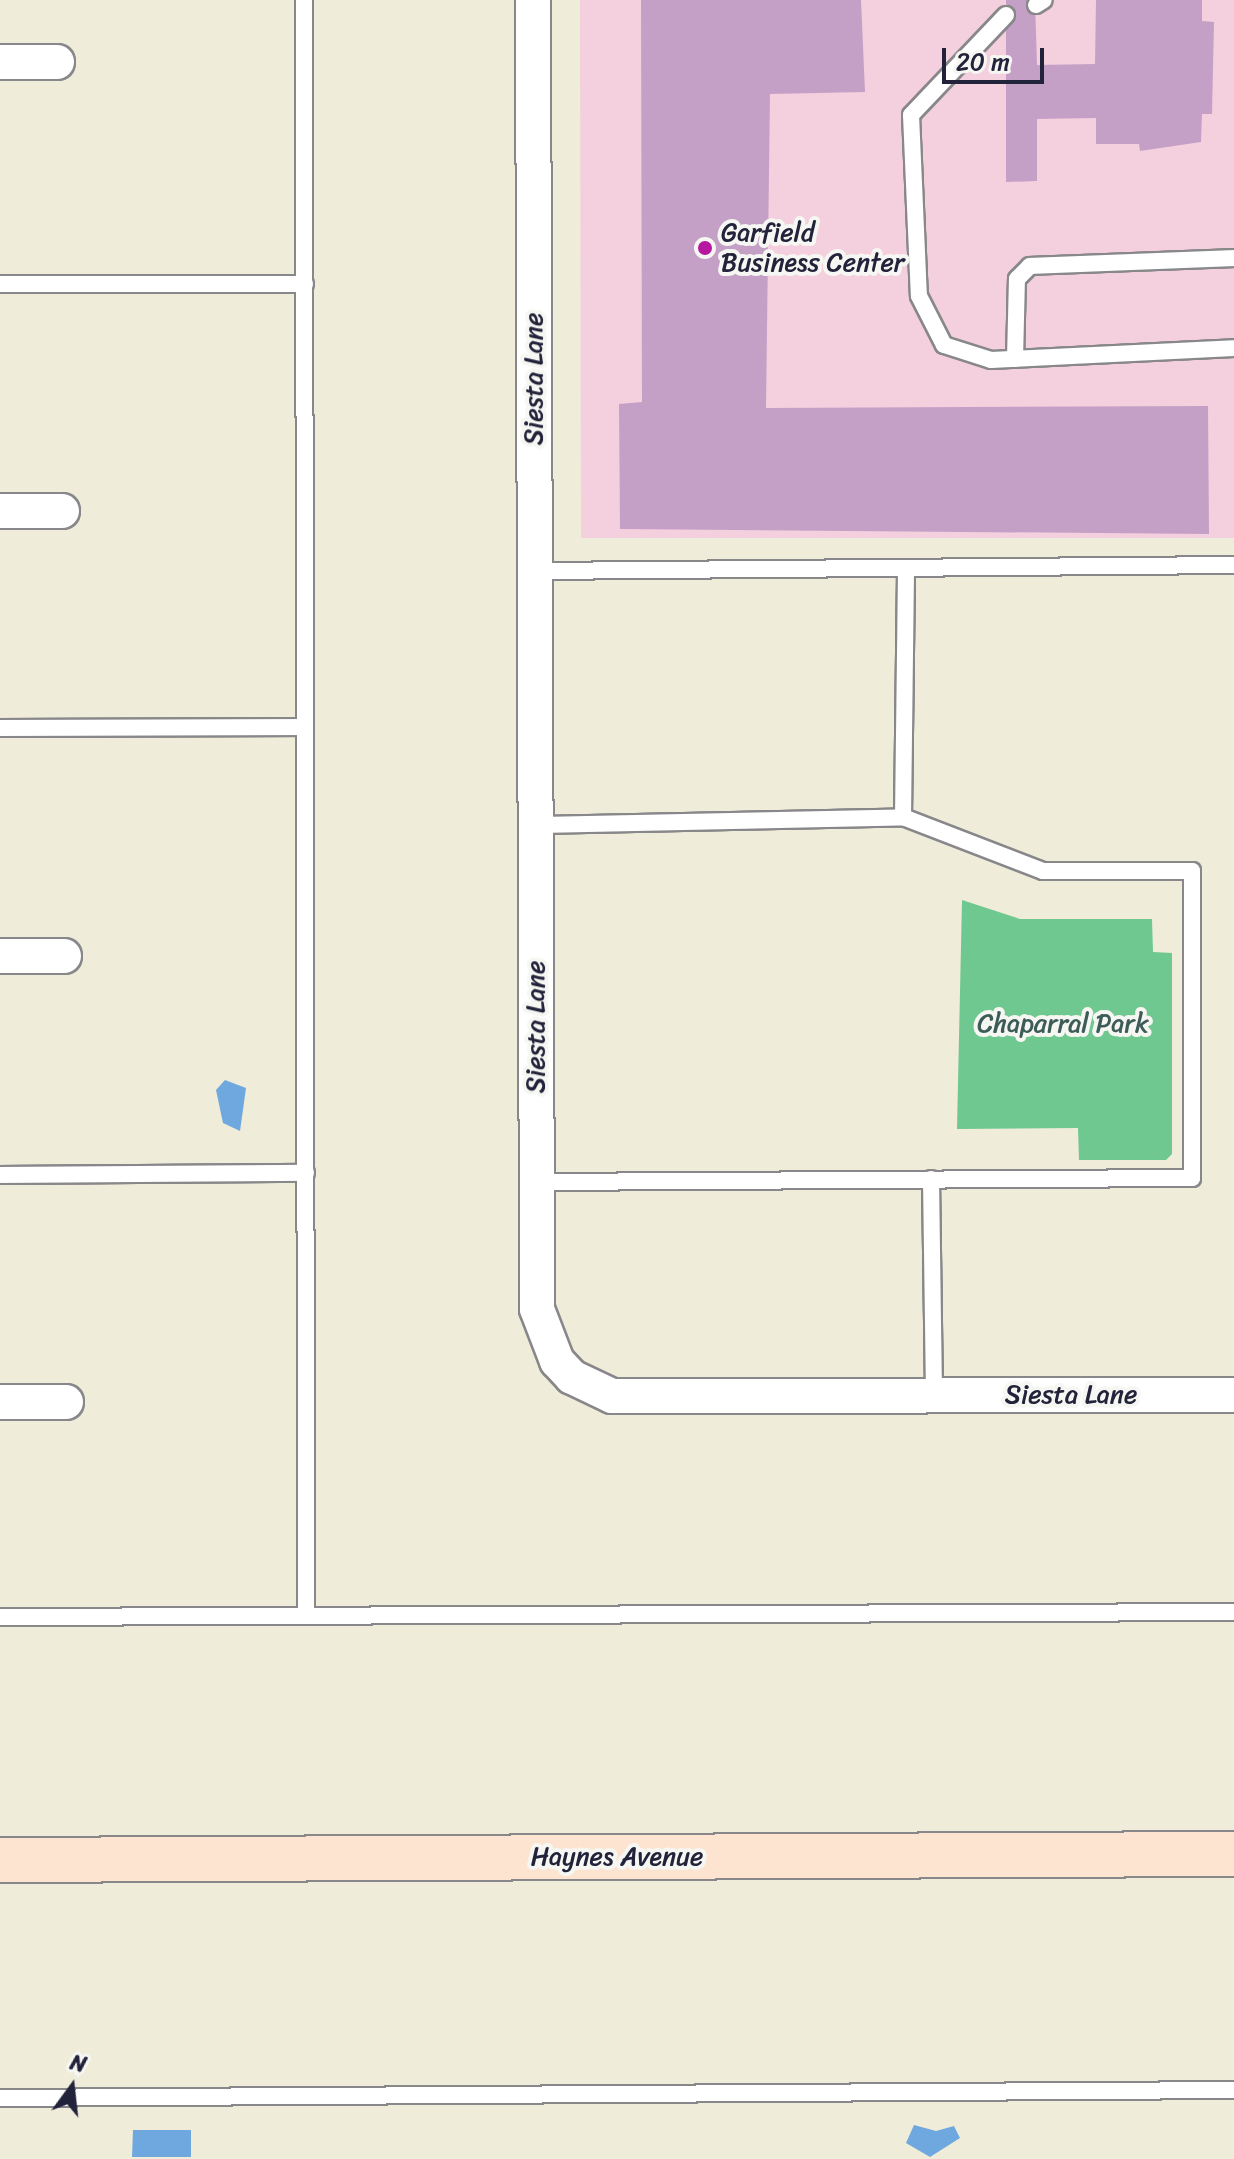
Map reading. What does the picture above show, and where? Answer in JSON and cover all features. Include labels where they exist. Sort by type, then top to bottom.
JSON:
[{"type":"street","name":"Siesta Lane","points":[[533,0],[537,1182],[541,1325],[557,1361],[595,1391],[934,1396],[1234,1395]]},
{"type":"street","points":[[0,62],[57,62]]},
{"type":"street","points":[[0,511],[62,511]]},
{"type":"street","points":[[0,956],[64,956]]},
{"type":"street","points":[[0,1402],[66,1402]]},
{"type":"street","name":"Haynes Avenue","points":[[0,1860],[1234,1854]]},
{"type":"lane","points":[[304,0],[306,1614]]},
{"type":"lane","points":[[1006,15],[911,115],[913,215],[919,296],[944,345],[991,360],[1234,348]]},
{"type":"lane","points":[[1015,359],[1017,279],[1030,266],[1234,258]]},
{"type":"lane","points":[[0,284],[305,284]]},
{"type":"lane","points":[[535,571],[1234,565]]},
{"type":"lane","points":[[903,817],[906,568]]},
{"type":"lane","points":[[0,728],[305,727]]},
{"type":"lane","points":[[536,825],[903,817],[1043,871],[1192,871],[1192,1178],[537,1182]]},
{"type":"lane","points":[[0,1175],[306,1173]]},
{"type":"lane","points":[[931,1179],[934,1396]]},
{"type":"lane","points":[[0,1617],[1234,1612]]},
{"type":"lane","points":[[0,2098],[1234,2090]]},
{"type":"shaded area","points":[[580,0],[1234,0],[1234,538],[581,538]]},
{"type":"green space","name":"Chaparral Park","points":[[962,900],[1020,919],[1152,919],[1153,952],[1172,953],[1172,1154],[1166,1160],[1079,1160],[1078,1128],[957,1129]]},
{"type":"water","points":[[225,1080],[246,1088],[240,1131],[223,1123],[216,1090]]},
{"type":"water","points":[[914,2125],[936,2131],[954,2126],[960,2138],[930,2157],[906,2143]]},
{"type":"water","points":[[133,2130],[191,2130],[191,2157],[132,2157]]},
{"type":"building","name":"Garfield Business Center","points":[[641,0],[861,0],[865,92],[770,94],[766,408],[1208,406],[1209,534],[620,529],[619,404],[642,402]]},
{"type":"building","points":[[1006,0],[1035,0],[1037,65],[1095,64],[1096,0],[1202,0],[1202,21],[1214,22],[1212,114],[1202,114],[1201,142],[1140,151],[1139,144],[1096,144],[1096,118],[1037,119],[1037,181],[1006,182]]},
{"type":"place","name":"Garfield Business Center","points":[[705,248]]}]
